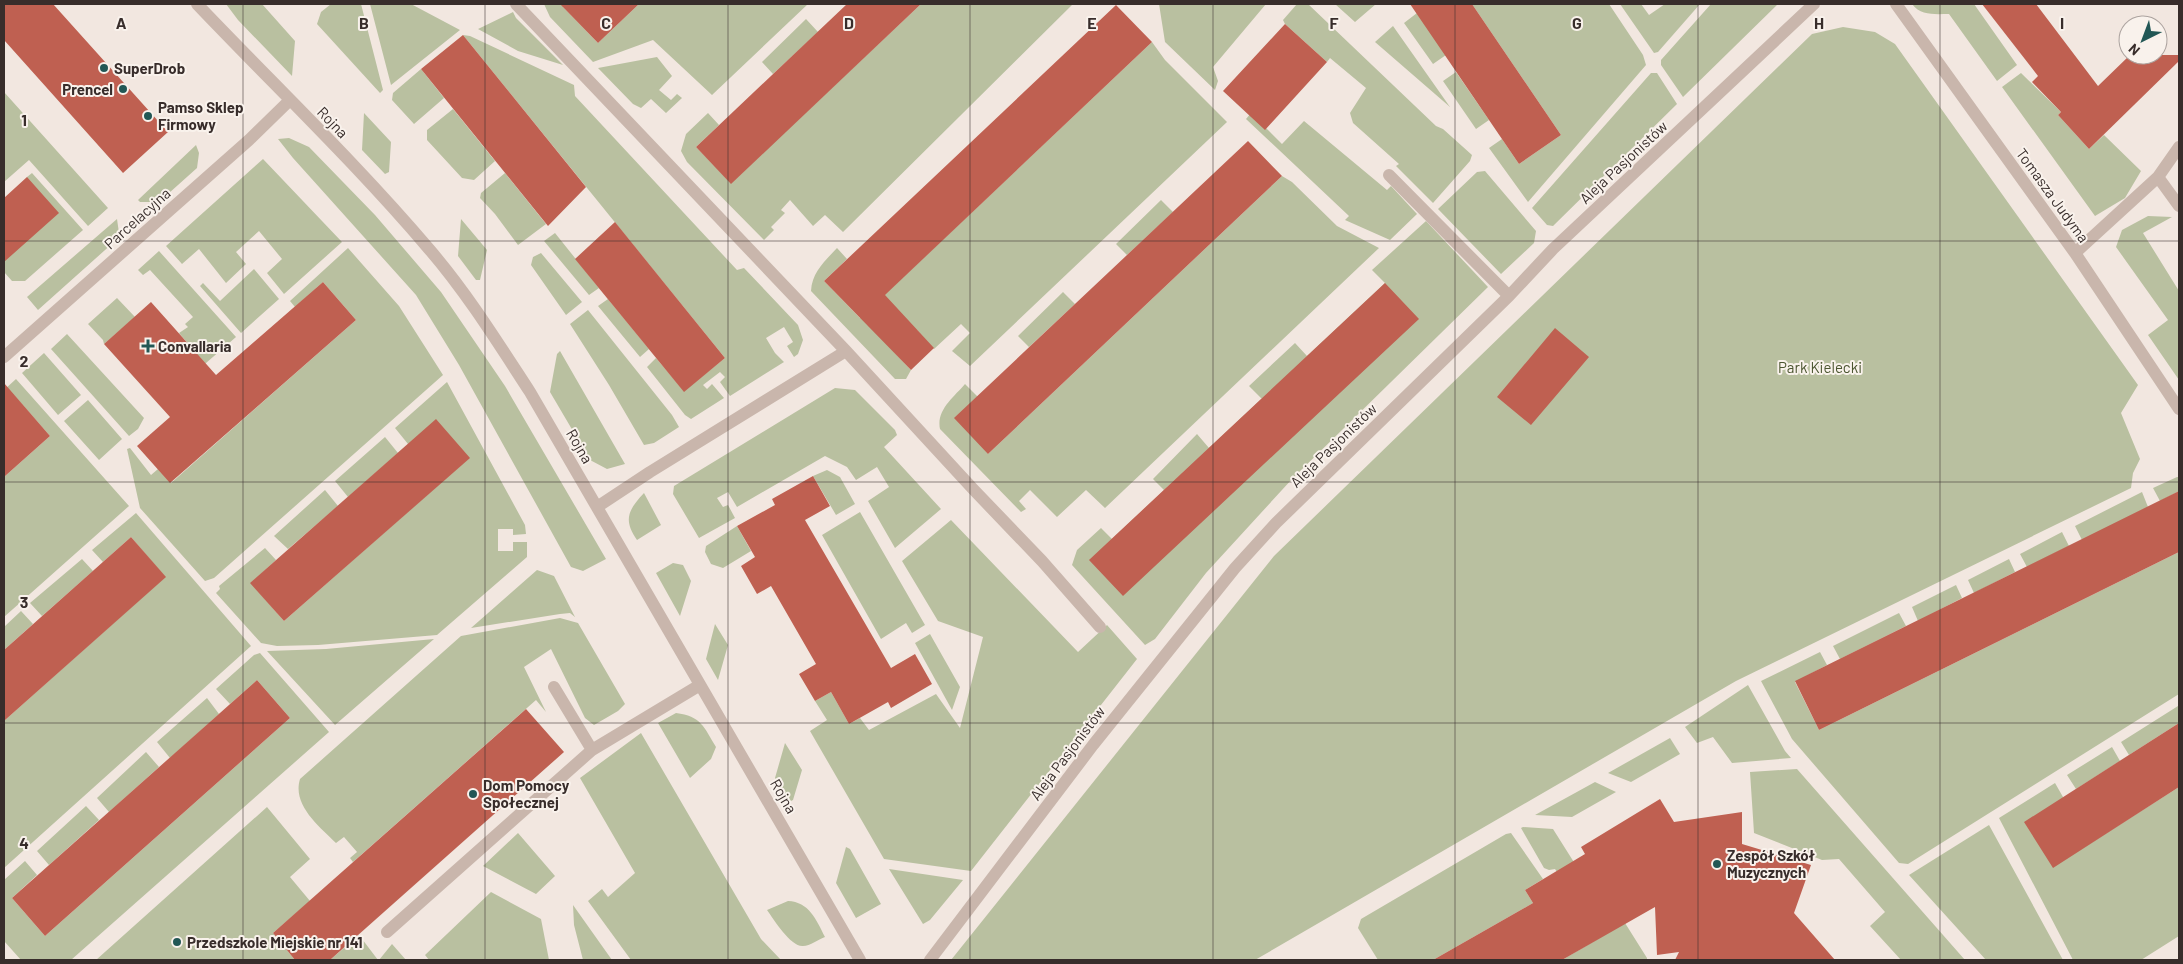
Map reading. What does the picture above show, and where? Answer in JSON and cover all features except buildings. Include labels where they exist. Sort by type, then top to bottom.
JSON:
[{"type":"street","name":"Rojna","points":[[197,4],[396,212],[451,276],[530,392],[860,960]]},
{"type":"street","points":[[516,4],[846,351],[1042,561],[1100,627]]},
{"type":"street","name":"Aleja Pasjonistów","points":[[930,960],[1115,716],[1235,568],[1309,490],[1509,296],[1553,249],[1814,4]]},
{"type":"street","name":"Tomasza Judyma","points":[[1896,4],[2075,253],[2179,409]]},
{"type":"street","name":"Parcelacyjna","points":[[4,358],[249,140],[290,100]]},
{"type":"street","points":[[2075,253],[2158,177],[2179,148]]},
{"type":"street","points":[[1389,175],[1509,296]]},
{"type":"street","points":[[2158,177],[2179,206]]},
{"type":"street","points":[[597,507],[650,472],[846,351]]},
{"type":"street","points":[[387,932],[592,750],[700,685]]},
{"type":"street","points":[[554,686],[592,750]]},
{"type":"green space","points":[[226,4],[262,4],[295,41],[292,76],[238,20]]},
{"type":"green space","points":[[331,4],[361,4],[383,90],[380,93],[317,24],[321,12]]},
{"type":"green space","points":[[370,4],[411,4],[460,30],[391,85]]},
{"type":"green space","points":[[544,4],[566,4],[563,7],[598,43],[639,4],[808,4],[712,95],[653,40],[593,62],[550,17]]},
{"type":"green space","points":[[921,4],[1073,4],[843,232],[825,215],[813,226],[790,200],[781,210],[785,213],[771,227],[774,230],[764,240],[687,162],[681,151],[686,134],[708,113],[719,125],[696,147],[731,183]]},
{"type":"green space","points":[[1159,4],[1266,4],[1213,67],[1218,81],[1215,90],[1165,42]]},
{"type":"green space","points":[[1297,4],[1308,4],[1436,126],[1443,129],[1472,155],[1470,161],[1433,203],[1396,166],[1399,164],[1353,123],[1350,113],[1366,88],[1330,58],[1327,62],[1285,24],[1283,20]]},
{"type":"green space","points":[[1335,4],[1376,4],[1355,22]]},
{"type":"green space","points":[[1472,4],[1609,4],[1643,55],[1646,65],[1528,202],[1489,148],[1502,139],[1519,164],[1561,135]]},
{"type":"green space","points":[[1620,4],[1641,4],[1649,15],[1665,4],[1700,4],[1658,52],[1654,53]]},
{"type":"green space","points":[[1711,4],[1778,4],[1683,97],[1661,65],[1661,60]]},
{"type":"green space","points":[[1912,4],[1974,4],[2017,65],[1997,81],[1949,14],[1934,14],[1920,11]]},
{"type":"green space","points":[[513,12],[516,18],[563,65],[518,51],[478,29]]},
{"type":"green space","points":[[1417,13],[1446,55],[1433,64],[1404,23]]},
{"type":"green space","points":[[806,19],[818,32],[773,74],[762,62]]},
{"type":"green space","points":[[1393,26],[1450,107],[1375,42]]},
{"type":"green space","name":"Park Kielecki","points":[[1843,27],[1875,32],[1895,44],[2138,385],[2121,413],[2140,459],[2133,473],[2131,488],[1736,681],[1255,960],[951,960],[1274,556],[1812,34]]},
{"type":"green space","points":[[463,35],[470,36],[574,85],[575,96],[737,270],[744,268],[798,325],[803,340],[798,354],[794,357],[787,346],[793,342],[784,327],[766,338],[775,353],[784,362],[730,396],[720,382],[725,377],[720,372],[703,385],[707,389],[712,384],[724,398],[691,419],[685,415],[647,367],[656,358],[684,391],[725,358]]},
{"type":"green space","points":[[1152,42],[1165,60],[1227,122],[970,366],[952,351],[970,333],[961,324],[934,349],[917,330],[894,352],[911,370],[906,379],[895,379],[811,291],[814,278],[820,267],[837,248],[847,259],[824,281],[860,318]]},
{"type":"green space","points":[[657,57],[672,76],[659,90],[671,100],[677,94],[682,98],[666,113],[651,99],[641,108],[633,104],[598,68]]},
{"type":"green space","points":[[421,69],[444,98],[414,124],[392,100],[393,93]]},
{"type":"green space","points":[[1456,72],[1489,120],[1476,129],[1443,81]]},
{"type":"green space","points":[[1651,73],[1657,73],[1677,104],[1553,226],[1547,225],[1532,208]]},
{"type":"green space","points":[[2021,73],[2061,112],[2058,115],[2089,149],[2104,135],[2141,171],[2125,198],[2095,216],[2002,87]]},
{"type":"green space","points":[[4,92],[108,208],[88,226],[29,160],[4,182]]},
{"type":"green space","points":[[453,109],[495,161],[474,180],[462,178],[427,140],[427,130]]},
{"type":"green space","points":[[364,113],[391,142],[389,172],[385,174],[362,150]]},
{"type":"green space","points":[[1251,113],[1282,144],[1304,121],[1387,190],[1391,186],[1417,214],[1390,240],[1345,220],[1349,216],[1246,119]]},
{"type":"green space","points":[[289,138],[309,147],[375,215],[441,292],[505,386],[606,559],[583,571],[571,567],[459,365],[416,295],[278,139]]},
{"type":"green space","points":[[196,145],[199,153],[197,168],[159,202],[140,202],[138,200]]},
{"type":"green space","points":[[263,159],[342,242],[284,294],[267,273],[282,259],[259,231],[236,252],[246,264],[226,283],[199,249],[182,264],[166,246]]},
{"type":"green space","points":[[1485,171],[1536,231],[1534,243],[1501,274],[1438,209],[1477,172]]},
{"type":"green space","points":[[32,173],[83,230],[25,281],[12,281],[4,272],[4,260],[27,177]]},
{"type":"green space","points":[[505,173],[546,224],[518,245],[495,214],[480,198],[481,193]]},
{"type":"green space","points":[[1282,176],[1292,182],[1337,226],[1379,248],[1105,508],[1086,490],[1057,517],[1030,490],[1019,501],[1026,509],[1021,512],[940,429],[939,422],[947,404],[965,384],[977,396],[988,454]]},
{"type":"green space","points":[[1161,200],[1173,212],[1127,255],[1116,244]]},
{"type":"green space","points":[[2148,216],[2172,217],[2143,233],[2179,291],[2179,380],[2148,335],[2168,320],[2116,247],[2122,230]]},
{"type":"green space","points":[[117,219],[119,233],[114,242],[38,310],[27,297]]},
{"type":"green space","points":[[461,219],[487,250],[480,280],[476,280],[458,256]]},
{"type":"green space","points":[[1426,221],[1488,287],[1293,478],[1206,573],[1155,639],[1145,645],[1072,565],[1077,550],[1101,528],[1112,539],[1385,283],[1372,270]]},
{"type":"green space","points":[[555,233],[599,288],[589,295],[544,241]]},
{"type":"green space","points":[[348,248],[399,306],[443,375],[214,578],[205,581],[140,508],[127,449],[130,448],[151,475],[158,469],[171,483],[356,320],[323,282],[295,307],[290,301]]},
{"type":"green space","points":[[159,251],[236,337],[176,389],[191,347],[179,333],[188,327],[185,324],[193,317],[150,270],[143,275],[138,270]]},
{"type":"green space","points":[[541,253],[582,302],[566,315],[531,265],[533,257]]},
{"type":"green space","points":[[254,269],[279,299],[241,333],[200,286],[203,283],[220,301]]},
{"type":"green space","points":[[1063,292],[1075,304],[1029,347],[1018,336]]},
{"type":"green space","points":[[117,298],[135,317],[104,344],[103,340],[88,324]]},
{"type":"green space","points":[[608,299],[649,349],[640,357],[598,306]]},
{"type":"green space","points":[[588,310],[672,415],[679,427],[654,443],[644,445],[570,324]]},
{"type":"green space","points":[[67,334],[144,418],[138,429],[129,436],[51,349]]},
{"type":"green space","points":[[1295,343],[1307,356],[1262,399],[1249,386]]},
{"type":"green space","points":[[560,351],[625,464],[607,469],[590,460],[550,392],[557,354]]},
{"type":"green space","points":[[44,353],[81,395],[58,415],[22,373]]},
{"type":"green space","points":[[16,379],[129,506],[4,617],[4,477],[50,436],[14,395],[4,404],[4,390]]},
{"type":"green space","points":[[447,382],[525,525],[526,534],[513,535],[513,529],[498,529],[498,551],[513,551],[513,542],[527,542],[527,557],[437,635],[318,645],[277,646],[261,643],[216,593],[220,589],[219,586],[265,548],[276,560],[251,583],[284,621],[469,458],[408,444],[395,428]]},
{"type":"green space","points":[[835,388],[855,390],[895,430],[897,435],[884,447],[941,509],[895,548],[868,501],[889,487],[877,467],[856,480],[847,467],[825,456],[737,507],[728,492],[717,498],[723,507],[728,505],[735,518],[699,538],[673,494],[674,486]]},
{"type":"green space","points":[[88,400],[122,439],[99,460],[64,421]]},
{"type":"green space","points":[[1197,434],[1209,448],[1164,490],[1153,479]]},
{"type":"green space","points":[[385,437],[398,453],[348,497],[335,481]]},
{"type":"green space","points":[[827,470],[840,477],[855,504],[836,515],[813,476]]},
{"type":"green space","points":[[2179,477],[2179,491],[2160,501],[2153,488]]},
{"type":"green space","points":[[325,490],[338,506],[288,549],[274,536]]},
{"type":"green space","points":[[2142,492],[2148,507],[2082,540],[2075,526]]},
{"type":"green space","points":[[644,493],[661,525],[637,540],[630,527],[629,515],[634,505]]},
{"type":"green space","points":[[860,512],[925,625],[912,633],[906,623],[881,639],[822,535]]},
{"type":"green space","points":[[136,513],[251,646],[4,868],[4,721],[165,577],[131,537],[103,562],[92,550]]},
{"type":"green space","points":[[951,520],[1078,652],[1107,625],[1137,659],[971,871],[884,859],[810,731],[827,720],[815,701],[831,692],[849,724],[860,718],[869,730],[936,694],[960,728],[983,637],[938,621],[902,561]]},
{"type":"green space","points":[[737,526],[751,551],[723,568],[711,564],[705,552],[706,546]]},
{"type":"green space","points":[[2062,532],[2069,546],[2027,567],[2020,554]]},
{"type":"green space","points":[[2179,552],[2179,694],[1908,864],[1899,863],[1792,739],[1761,681],[1820,652],[1827,665],[1795,682],[1819,730]]},
{"type":"green space","points":[[82,559],[93,571],[42,616],[30,603]]},
{"type":"green space","points":[[2009,559],[2015,572],[1974,593],[1968,580]]},
{"type":"green space","points":[[673,563],[683,565],[691,581],[680,616],[656,573]]},
{"type":"green space","points":[[537,570],[554,576],[575,617],[570,613],[560,614],[471,628]]},
{"type":"green space","points":[[1956,585],[1962,598],[1918,621],[1912,607]]},
{"type":"green space","points":[[21,611],[33,624],[4,650],[4,627]]},
{"type":"green space","points":[[1899,613],[1906,626],[1840,659],[1833,646]]},
{"type":"green space","points":[[560,618],[578,623],[625,704],[618,711],[594,725],[585,718],[551,649],[524,667],[546,712],[536,700],[353,862],[350,858],[357,852],[344,837],[336,843],[315,822],[303,806],[299,789],[300,779],[461,636]]},
{"type":"green space","points":[[715,624],[728,645],[718,680],[706,659]]},
{"type":"green space","points":[[930,634],[960,687],[952,710],[915,643]]},
{"type":"green space","points":[[434,639],[335,725],[267,651],[326,649]]},
{"type":"green space","points":[[260,653],[329,732],[71,960],[21,960],[4,941],[4,880],[25,861],[37,875],[12,898],[45,936],[290,718],[257,680],[230,704],[216,689],[254,655]]},
{"type":"green space","points":[[1748,685],[1785,751],[1791,758],[1732,763],[1713,737],[1697,743],[1685,727]]},
{"type":"green space","points":[[207,698],[219,714],[170,758],[157,742]]},
{"type":"green space","points":[[2178,706],[2179,723],[2129,755],[2121,742]]},
{"type":"green space","points":[[676,713],[691,717],[701,724],[716,747],[711,759],[690,778],[658,723]]},
{"type":"green space","points":[[641,733],[761,939],[781,960],[631,960],[588,901],[602,889],[608,897],[635,873],[580,778]]},
{"type":"green space","points":[[1670,738],[1680,754],[1631,782],[1608,773]]},
{"type":"green space","points":[[785,743],[802,770],[793,800],[789,802],[775,778]]},
{"type":"green space","points":[[2112,747],[2120,761],[2076,789],[2067,775]]},
{"type":"green space","points":[[146,752],[159,767],[109,812],[97,798]]},
{"type":"green space","points":[[1797,769],[1965,960],[1901,960],[1870,926],[1885,912],[1839,859],[1822,860],[1754,833],[1750,772]]},
{"type":"green space","points":[[1595,782],[1616,792],[1572,817],[1535,815]]},
{"type":"green space","points":[[2055,783],[2063,797],[2053,867],[2179,787],[2179,936],[2141,960],[2073,960],[1999,818]]},
{"type":"green space","points":[[86,806],[99,820],[49,865],[37,851]]},
{"type":"green space","points":[[267,807],[310,859],[290,877],[310,901],[273,933],[295,960],[96,960]]},
{"type":"green space","points":[[1989,825],[2063,960],[1986,960],[1909,875]]},
{"type":"green space","points":[[1521,828],[1553,829],[1582,875],[1565,884],[1555,869],[1549,870],[1544,868]]},
{"type":"green space","points":[[518,833],[555,876],[536,894],[483,866]]},
{"type":"green space","points":[[1511,833],[1543,879],[1525,890],[1533,903],[1433,960],[1378,960],[1358,928],[1361,919],[1506,834]]},
{"type":"green space","points":[[846,847],[850,849],[881,904],[856,918],[836,883]]},
{"type":"green space","points":[[889,869],[963,880],[930,920],[923,924]]},
{"type":"green space","points":[[491,892],[541,919],[549,960],[429,960],[425,955]]},
{"type":"green space","points":[[788,901],[807,908],[815,918],[825,937],[803,946],[788,938],[767,910]]},
{"type":"green space","points":[[573,905],[612,960],[583,960],[574,925]]},
{"type":"green space","points":[[1625,923],[1647,960],[1562,960]]},
{"type":"green space","points":[[359,935],[378,960],[330,960]]},
{"type":"green space","points":[[392,944],[406,960],[379,960]]},
{"type":"place","name":"SuperDrob","points":[[104,68]]},
{"type":"place","name":"Prencel","points":[[123,89]]},
{"type":"place","name":"Pamso Sklep Firmowy","points":[[148,116]]},
{"type":"place","name":"Convallaria","points":[[148,346]]},
{"type":"place","name":"Dom Pomocy Społecznej","points":[[473,794]]},
{"type":"place","name":"Zespół Szkół Muzycznych","points":[[1717,864]]},
{"type":"place","name":"Przedszkole Miejskie nr 141","points":[[177,942]]}]
